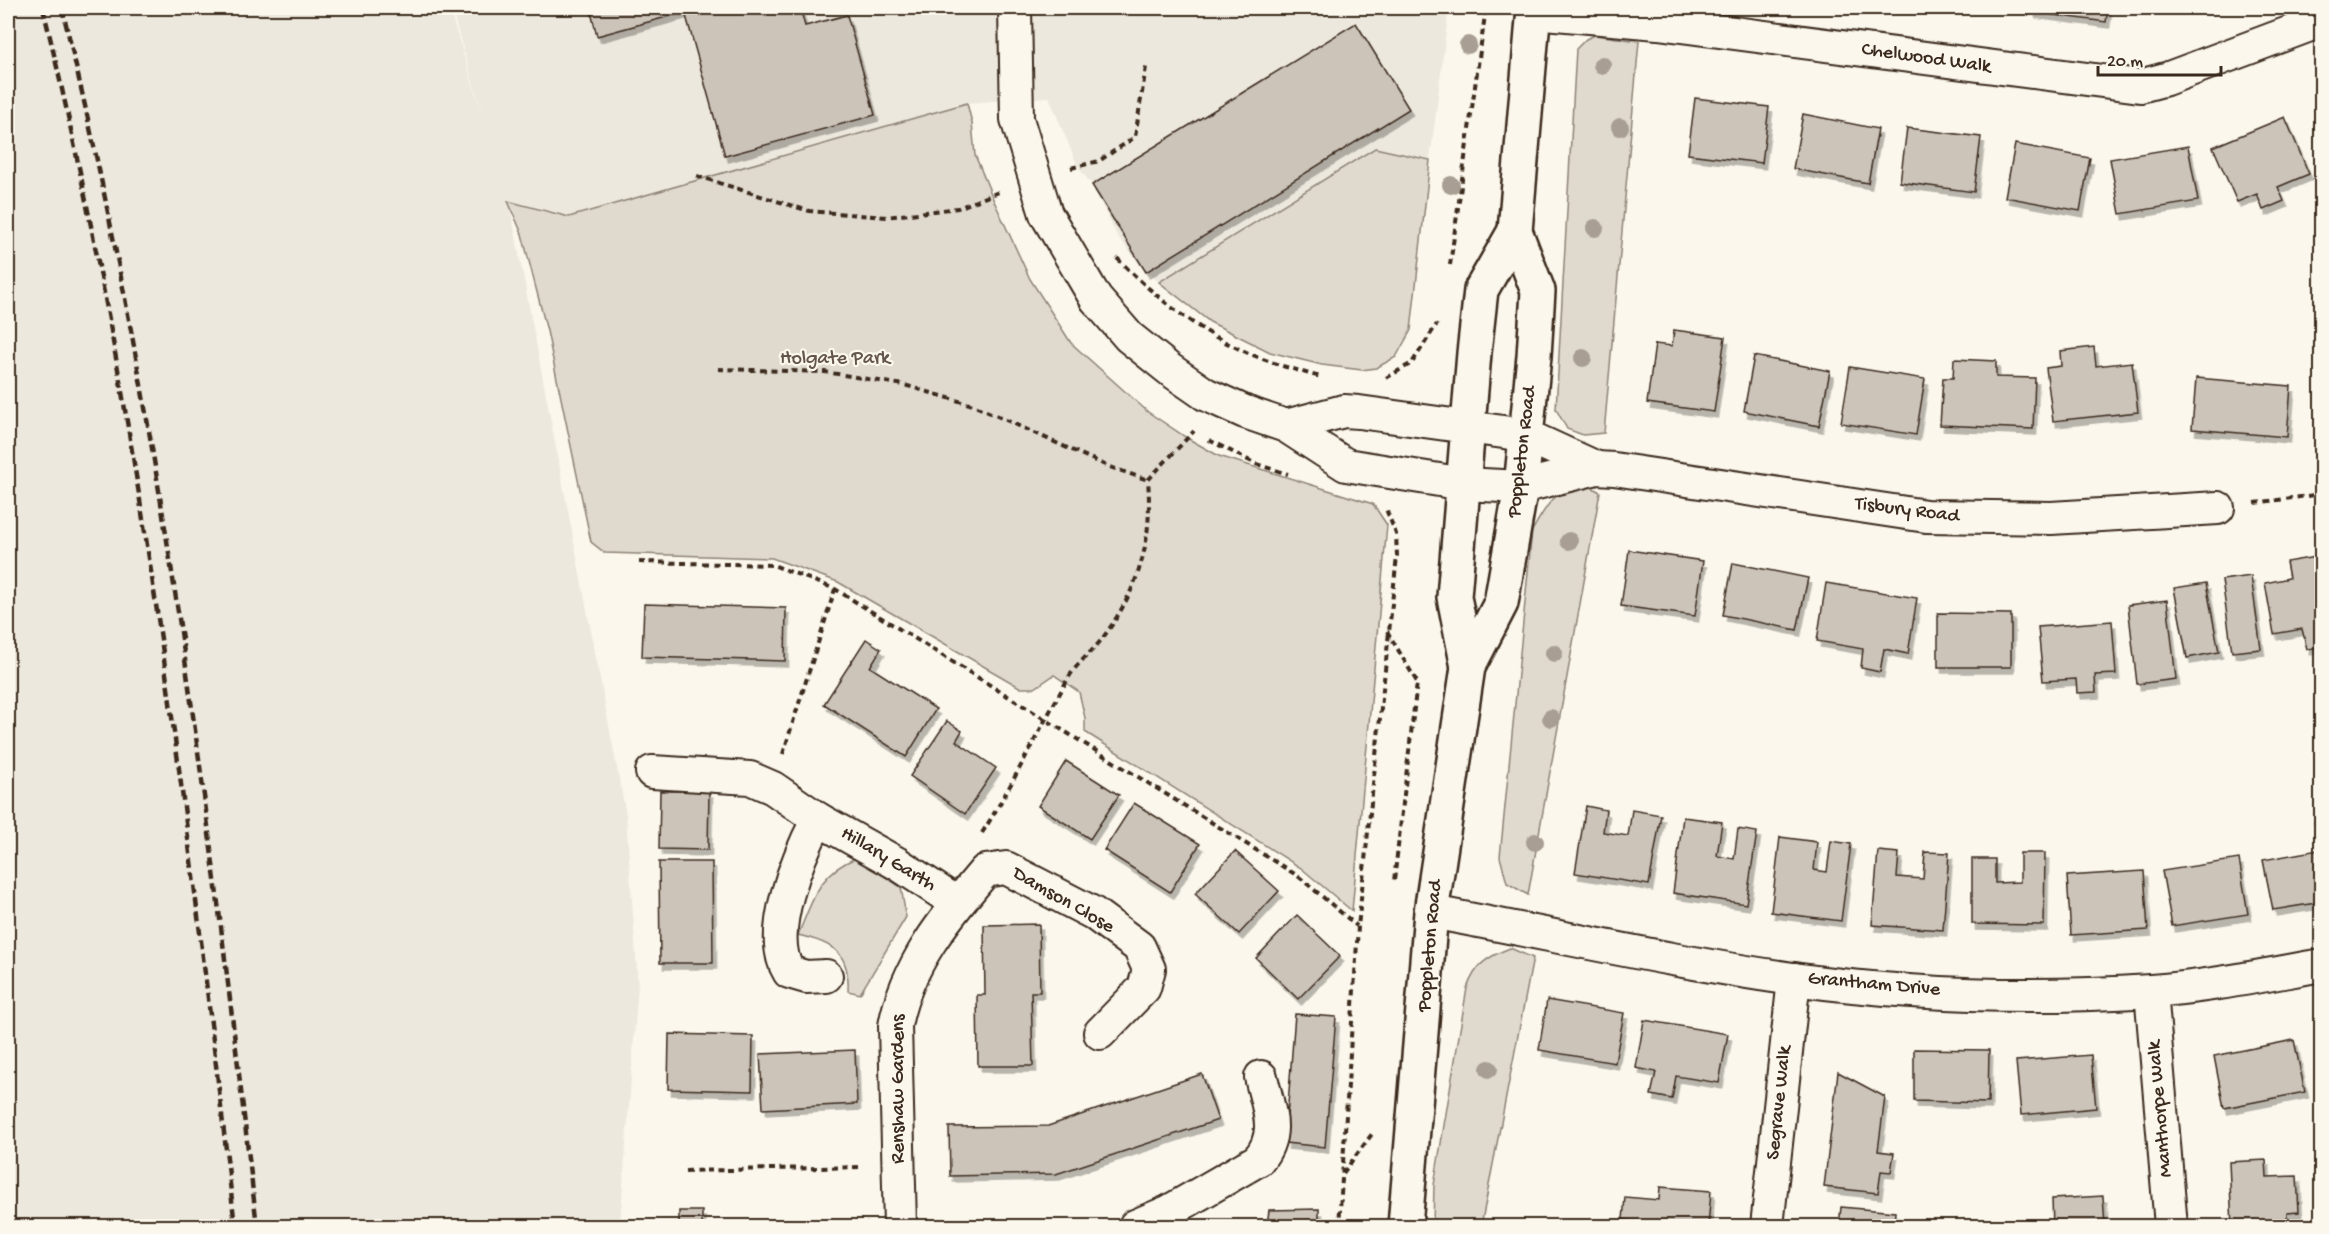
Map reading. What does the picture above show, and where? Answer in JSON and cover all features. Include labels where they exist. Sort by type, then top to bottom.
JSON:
[{"type":"main road","name":"Poppleton Road","points":[[1468,667],[1454,597],[1481,290],[1515,231],[1533,10]]},
{"type":"main road","name":"Poppleton Road","points":[[1405,1227],[1431,912],[1468,667],[1501,603],[1521,487],[1538,291],[1515,231]]},
{"type":"street","name":"Tisbury Road","points":[[1015,8],[1017,119],[1047,214],[1096,299],[1129,337],[1205,394],[1286,426],[1346,465],[1464,484],[1521,487],[1597,468]]},
{"type":"street","name":"Chelwood Walk","points":[[1533,10],[1658,23],[2140,86],[2166,80],[2310,25]]},
{"type":"street","name":"Tisbury Road","points":[[1286,426],[1344,411],[1525,435],[1597,468],[1926,516],[2051,518],[2218,508]]},
{"type":"street","name":"Hillary Garth","points":[[652,772],[750,778],[773,788],[818,819],[898,864],[957,903]]},
{"type":"street","name":"Hillary Garth","points":[[818,819],[799,855],[790,886],[780,940],[781,960],[789,972],[806,977],[826,976]]},
{"type":"street","name":"Renshaw Gardens","points":[[900,1227],[895,1026],[899,1000],[910,973],[957,903],[981,856]]},
{"type":"street","name":"Damson Close","points":[[981,856],[1092,913],[1139,947],[1149,969],[1144,988],[1100,1033]]},
{"type":"street","name":"Grantham Drive","points":[[1431,912],[1794,979],[1982,993],[2151,991],[2214,984],[2322,965]]},
{"type":"street","name":"Segrave Walk","points":[[1767,1227],[1794,979]]},
{"type":"street","name":"Manthorpe Walk","points":[[2151,991],[2171,1227]]},
{"type":"street","points":[[1135,1227],[1168,1212],[1257,1160],[1268,1147],[1272,1128],[1261,1077]]},
{"type":"path","points":[[1420,8],[1456,11]]},
{"type":"path","points":[[1449,268],[1486,8]]},
{"type":"path","points":[[1078,167],[1099,161],[1135,137],[1146,67]]},
{"type":"path","points":[[1064,168],[1069,177]]},
{"type":"path","points":[[697,176],[809,211],[886,217],[958,208],[999,192]]},
{"type":"path","points":[[1111,249],[1146,287],[1213,338],[1257,358],[1329,378]]},
{"type":"path","points":[[1420,351],[1443,316]]},
{"type":"path","points":[[718,369],[825,372],[904,385],[973,405],[1107,466],[1148,480]]},
{"type":"path","points":[[981,856],[1046,718],[1071,674],[1103,637],[1134,586],[1145,554],[1150,512],[1148,480],[1194,431]]},
{"type":"path","points":[[2218,508],[2322,494]]},
{"type":"path","points":[[639,562],[773,565],[835,589],[1298,876],[1358,927]]},
{"type":"path","points":[[773,788],[835,589]]},
{"type":"path","points":[[1339,1227],[1358,927],[1387,631]]},
{"type":"path","points":[[686,1171],[898,1167]]},
{"type":"shaded area","points":[[8,8],[449,8],[484,120],[451,8],[1449,8],[1430,160],[1375,148],[1159,282],[1146,272],[1116,234],[1092,185],[1078,167],[1049,97],[967,103],[569,217],[509,201],[626,815],[638,985],[620,1226],[8,1226]]},
{"type":"green space","points":[[1595,35],[1639,41],[1604,433],[1583,435],[1567,429],[1556,409],[1576,49],[1586,39]]},
{"type":"green space","name":"Holgate Park","points":[[967,103],[972,123],[975,155],[994,201],[1030,279],[1071,343],[1148,412],[1187,438],[1219,456],[1373,504],[1387,525],[1352,911],[1301,868],[1085,732],[1085,718],[1079,692],[1054,675],[1035,688],[1021,688],[838,582],[772,558],[605,553],[591,542],[547,331],[522,234],[508,201],[569,217]]},
{"type":"green space","points":[[1375,148],[1430,160],[1411,330],[1396,357],[1376,368],[1362,370],[1322,365],[1270,352],[1210,322],[1159,282]]},
{"type":"green space","points":[[1584,483],[1600,492],[1528,895],[1507,883],[1500,857],[1532,531],[1552,500],[1565,491]]},
{"type":"green space","points":[[856,858],[901,887],[906,917],[860,994],[848,991],[846,967],[837,951],[821,942],[798,935],[818,889],[833,871]]},
{"type":"green space","points":[[1510,948],[1533,958],[1481,1226],[1433,1226],[1434,1185],[1467,988],[1474,973],[1483,962]]},
{"type":"building","points":[[590,8],[800,8],[805,26],[847,15],[875,115],[725,156],[685,12],[597,36]]},
{"type":"building","points":[[2032,8],[2108,8],[2106,22],[2032,12]]},
{"type":"building","points":[[1356,23],[1409,109],[1146,272],[1092,185]]},
{"type":"building","points":[[1695,98],[1769,107],[1762,163],[1688,154]]},
{"type":"building","points":[[1803,114],[1878,129],[1868,183],[1793,169]]},
{"type":"building","points":[[2285,117],[2309,174],[2278,187],[2284,201],[2263,210],[2257,194],[2237,202],[2213,147]]},
{"type":"building","points":[[1907,128],[1981,137],[1974,192],[1900,182]]},
{"type":"building","points":[[2015,144],[2090,158],[2080,211],[2005,197]]},
{"type":"building","points":[[2188,146],[2198,201],[2120,214],[2110,159]]},
{"type":"building","points":[[1674,330],[1725,337],[1714,412],[1647,403],[1655,344],[1672,346]]},
{"type":"building","points":[[2094,347],[2096,366],[2132,362],[2138,412],[2053,421],[2046,368],[2061,366],[2060,351]]},
{"type":"building","points":[[1754,356],[1830,371],[1819,426],[1744,411]]},
{"type":"building","points":[[1954,359],[1996,361],[1996,377],[2035,378],[2033,429],[1940,425],[1943,378],[1953,378]]},
{"type":"building","points":[[1850,367],[1925,379],[1916,435],[1841,423]]},
{"type":"building","points":[[2196,378],[2291,386],[2287,437],[2192,429]]},
{"type":"building","points":[[1629,550],[1703,561],[1695,616],[1621,606]]},
{"type":"building","points":[[2322,556],[2322,647],[2307,649],[2302,629],[2274,634],[2265,583],[2289,578],[2286,562]]},
{"type":"building","points":[[1733,563],[1808,578],[1797,630],[1723,615]]},
{"type":"building","points":[[2251,576],[2261,649],[2232,652],[2222,580]]},
{"type":"building","points":[[1826,583],[1917,598],[1908,654],[1884,649],[1880,672],[1861,668],[1863,649],[1817,641]]},
{"type":"building","points":[[2206,583],[2219,652],[2187,658],[2174,588]]},
{"type":"building","points":[[2167,600],[2176,679],[2137,684],[2128,605]]},
{"type":"building","points":[[644,604],[786,608],[785,661],[642,657]]},
{"type":"building","points":[[1938,613],[2011,614],[2011,667],[1938,667]]},
{"type":"building","points":[[2112,621],[2116,674],[2095,675],[2096,692],[2077,693],[2076,679],[2043,681],[2038,627]]},
{"type":"building","points":[[866,639],[881,649],[870,667],[936,709],[906,757],[824,704]]},
{"type":"building","points":[[947,721],[962,731],[956,741],[996,768],[965,814],[910,776]]},
{"type":"building","points":[[1066,761],[1119,795],[1090,839],[1038,806]]},
{"type":"building","points":[[660,791],[709,791],[708,850],[659,849]]},
{"type":"building","points":[[1134,803],[1200,844],[1170,892],[1104,850]]},
{"type":"building","points":[[1586,806],[1606,810],[1603,832],[1628,836],[1632,810],[1661,815],[1649,885],[1575,873]]},
{"type":"building","points":[[1683,817],[1722,822],[1717,856],[1734,859],[1738,829],[1757,832],[1746,904],[1673,893]]},
{"type":"building","points":[[2322,821],[2322,902],[2273,910],[2263,860],[2319,850],[2314,822]]},
{"type":"building","points":[[1780,837],[1817,842],[1814,870],[1827,872],[1831,841],[1851,844],[1841,921],[1771,912]]},
{"type":"building","points":[[1235,851],[1279,891],[1239,934],[1195,894]]},
{"type":"building","points":[[1878,851],[1899,853],[1897,877],[1923,879],[1925,852],[1949,853],[1943,930],[1872,925]]},
{"type":"building","points":[[2020,853],[2045,853],[2044,925],[1972,924],[1972,859],[1995,859],[1995,883],[2020,882]]},
{"type":"building","points":[[2239,859],[2248,914],[2172,926],[2162,871]]},
{"type":"building","points":[[659,862],[712,862],[713,963],[660,963]]},
{"type":"building","points":[[2144,871],[2148,930],[2071,935],[2067,876]]},
{"type":"building","points":[[1297,915],[1340,956],[1298,999],[1256,958]]},
{"type":"building","points":[[1039,924],[1040,992],[1031,992],[1033,1066],[978,1066],[977,995],[985,995],[984,925]]},
{"type":"building","points":[[1547,1000],[1624,1013],[1615,1063],[1539,1050]]},
{"type":"building","points":[[1295,1014],[1336,1017],[1325,1147],[1285,1143]]},
{"type":"building","points":[[1644,1020],[1728,1034],[1719,1083],[1676,1076],[1672,1099],[1651,1095],[1656,1072],[1636,1068]]},
{"type":"building","points":[[669,1034],[753,1036],[752,1091],[668,1089]]},
{"type":"building","points":[[2294,1040],[2305,1092],[2224,1108],[2214,1056]]},
{"type":"building","points":[[1914,1049],[1989,1050],[1988,1103],[1914,1101]]},
{"type":"building","points":[[855,1050],[857,1104],[763,1109],[760,1054]]},
{"type":"building","points":[[2091,1055],[2096,1108],[2021,1115],[2016,1061]]},
{"type":"building","points":[[1838,1072],[1885,1097],[1878,1151],[1894,1153],[1891,1172],[1881,1171],[1878,1193],[1824,1187]]},
{"type":"building","points":[[1202,1074],[1218,1120],[1056,1174],[950,1176],[949,1127],[1048,1126]]},
{"type":"building","points":[[2266,1160],[2267,1177],[2297,1176],[2299,1212],[2287,1213],[2287,1226],[2232,1226],[2229,1162]]},
{"type":"building","points":[[1660,1187],[1711,1191],[1708,1226],[1657,1226],[1657,1223],[1623,1220],[1625,1197],[1659,1200]]},
{"type":"building","points":[[2103,1196],[2105,1226],[2053,1226],[2052,1199]]},
{"type":"building","points":[[1841,1207],[1895,1212],[1894,1226],[1839,1226]]},
{"type":"building","points":[[1319,1209],[1319,1226],[1267,1226],[1269,1210]]},
{"type":"building","points":[[679,1211],[702,1211],[702,1226],[679,1226]]},
{"type":"building","points":[[733,1222],[867,1223],[867,1226],[732,1226]]},
{"type":"railway","points":[[43,8],[77,158],[134,462],[179,767],[235,1226]]},
{"type":"railway","points":[[62,8],[97,158],[154,461],[200,767],[257,1226]]}]
